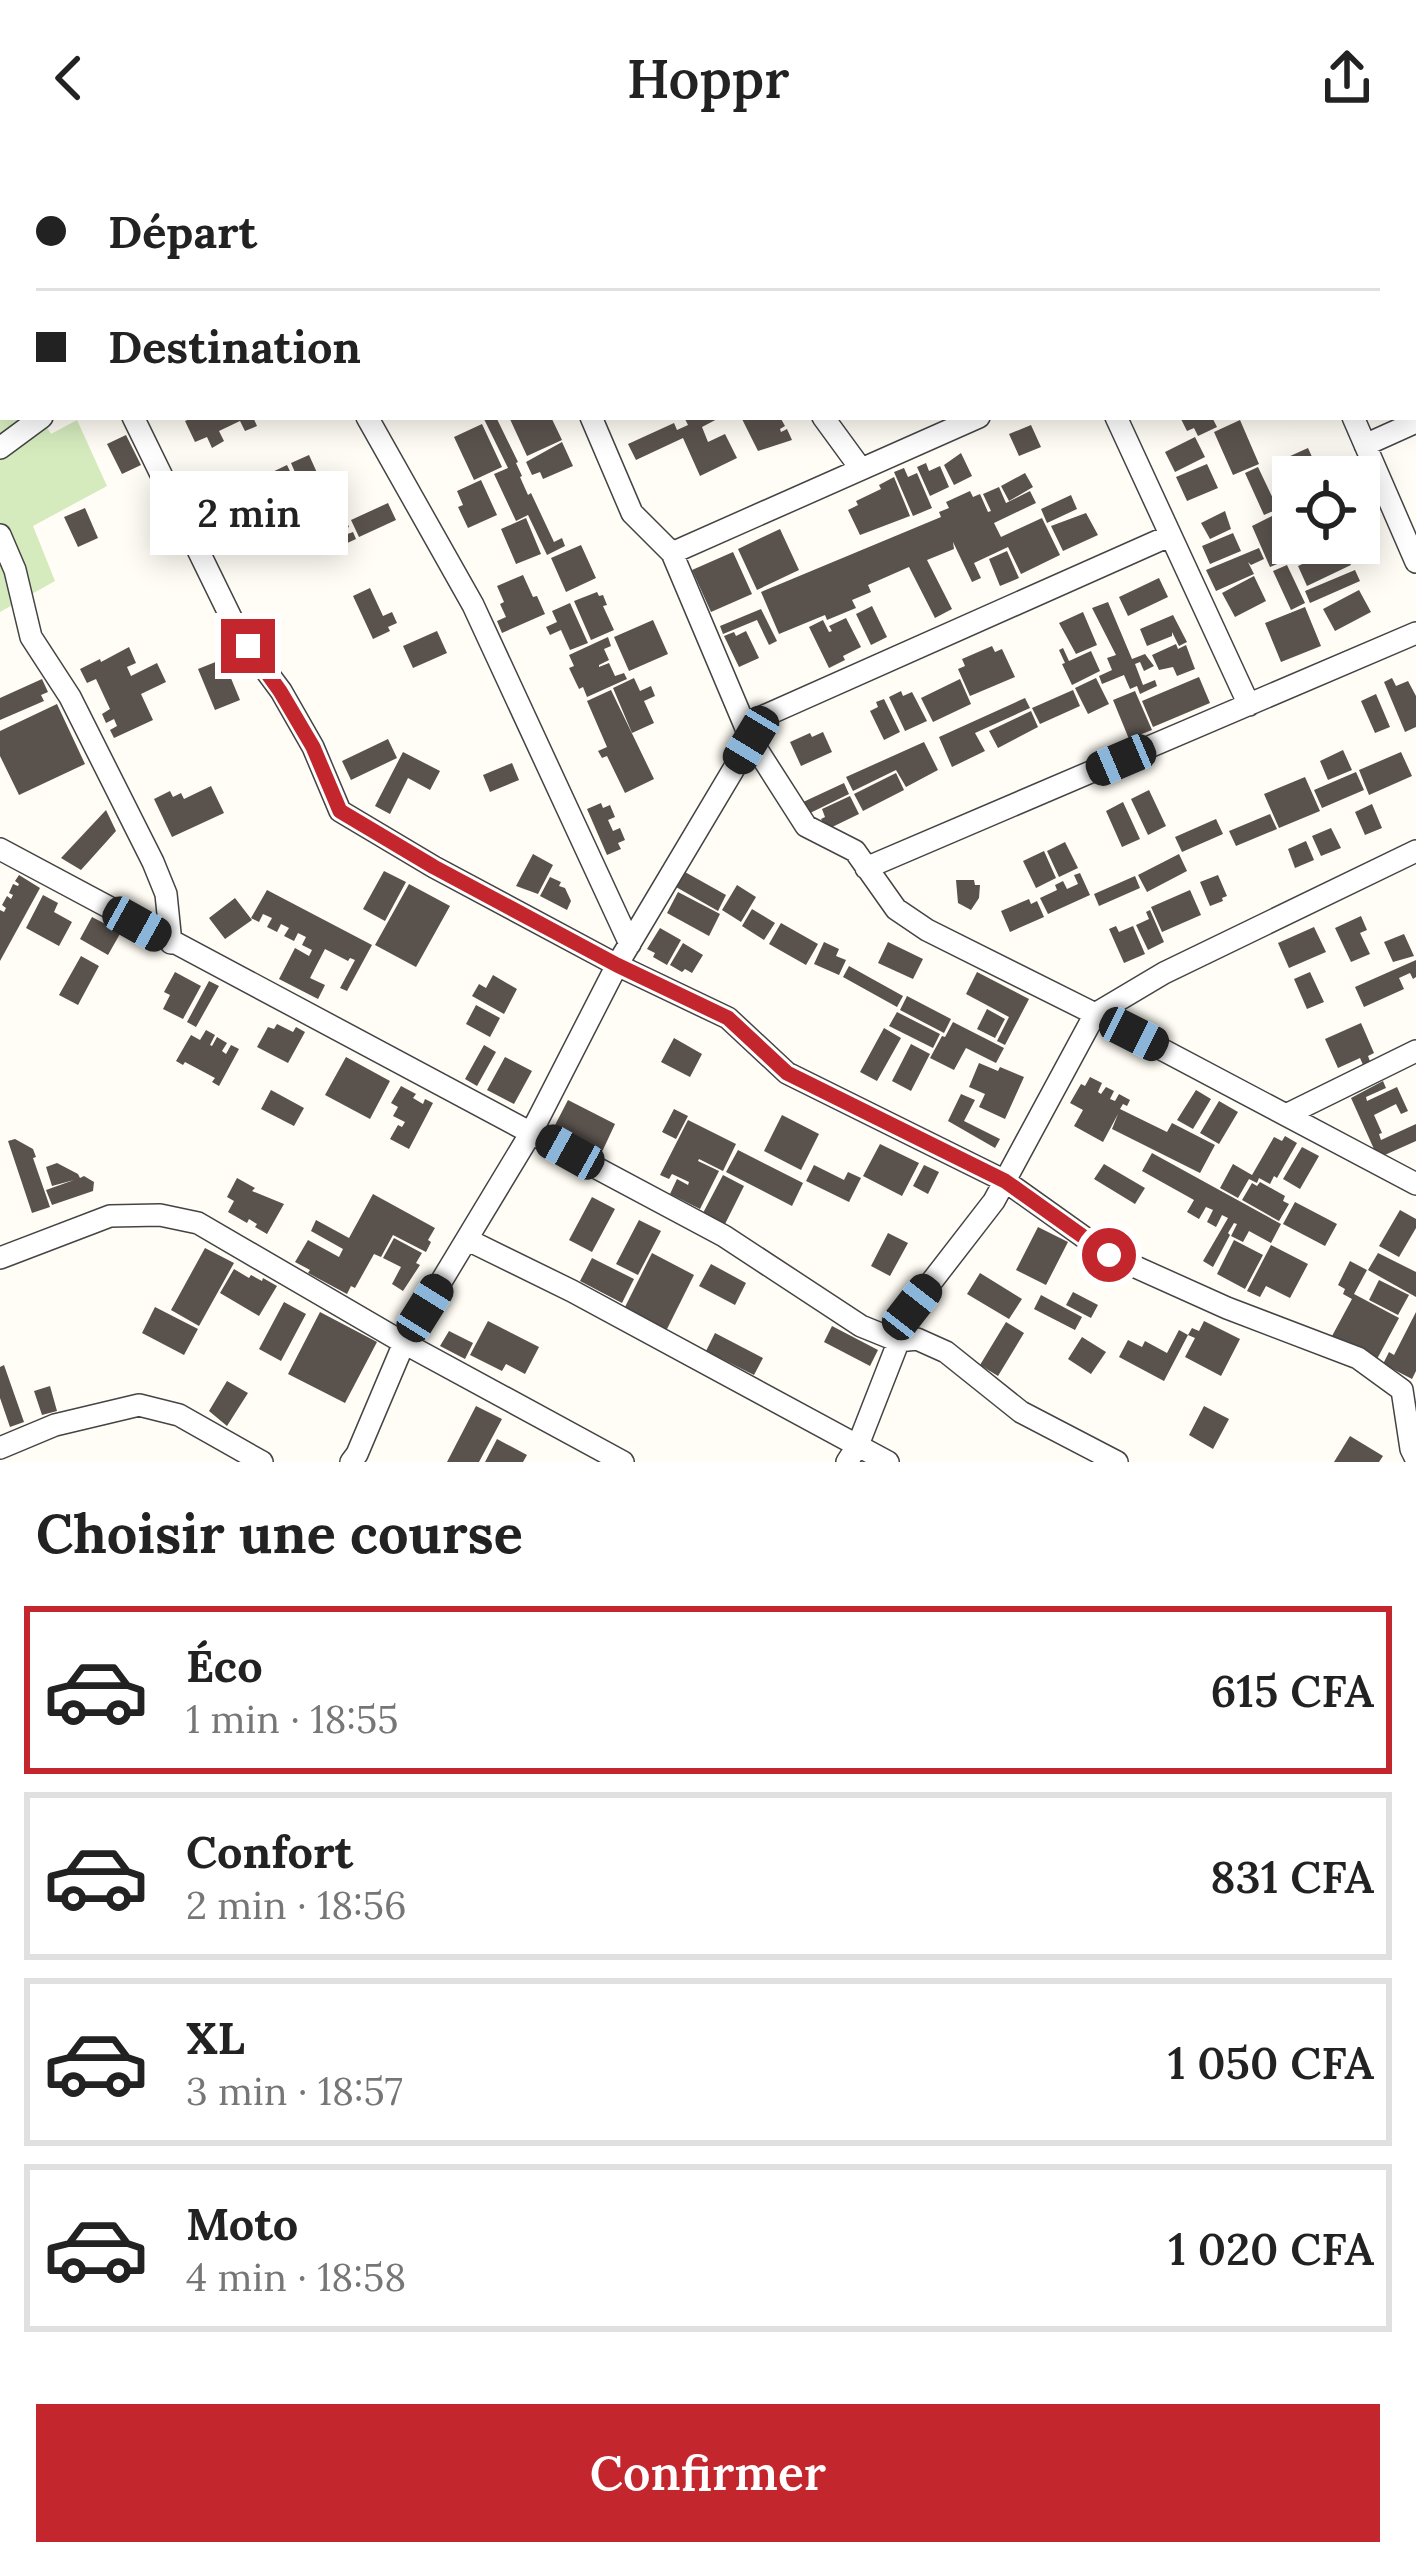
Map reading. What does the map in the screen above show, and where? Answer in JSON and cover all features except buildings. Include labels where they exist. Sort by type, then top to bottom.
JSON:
[{"type":"street","points":[[0,448],[39,420]]},
{"type":"street","points":[[134,420],[239,636],[280,691],[313,747],[340,811],[617,965],[728,1018],[787,1073],[1005,1181],[1109,1255],[1227,1308],[1358,1358],[1402,1390],[1416,1459]]},
{"type":"street","points":[[370,420],[472,605],[630,944]]},
{"type":"street","points":[[592,420],[632,513],[672,553],[749,732],[806,826],[855,851],[896,909],[927,930],[1416,1184]]},
{"type":"street","points":[[825,420],[861,470]]},
{"type":"street","points":[[672,553],[972,420]]},
{"type":"street","points":[[1117,420],[1249,705]]},
{"type":"street","points":[[1354,420],[1416,562]]},
{"type":"street","points":[[1365,445],[1416,422]]},
{"type":"street","points":[[0,535],[15,570],[31,638],[70,697],[153,862],[166,894],[171,943]]},
{"type":"street","points":[[351,1462],[404,1343],[532,1131],[617,965],[749,732],[1169,536]]},
{"type":"street","points":[[866,868],[1416,633]]},
{"type":"street","points":[[0,849],[724,1235],[861,1326],[898,1341],[917,1339],[946,1352],[1021,1412],[1117,1462]]},
{"type":"street","points":[[852,1454],[912,1307],[994,1201],[1095,1014],[1164,974],[1416,850]]},
{"type":"street","points":[[1288,1114],[1416,1052]]},
{"type":"street","points":[[0,1258],[110,1216],[160,1215],[198,1222],[404,1343],[623,1462]]},
{"type":"street","points":[[468,1240],[572,1291],[852,1454],[888,1462]]},
{"type":"street","points":[[0,1448],[55,1425],[139,1405],[179,1415],[262,1462]]},
{"type":"green space","points":[[0,420],[43,420],[51,434],[77,420],[107,486],[33,526],[55,581],[0,612]]},
{"type":"route","points":[[248,646],[313,747],[340,811],[617,965],[728,1018],[787,1073],[1005,1181],[1109,1255]]}]
